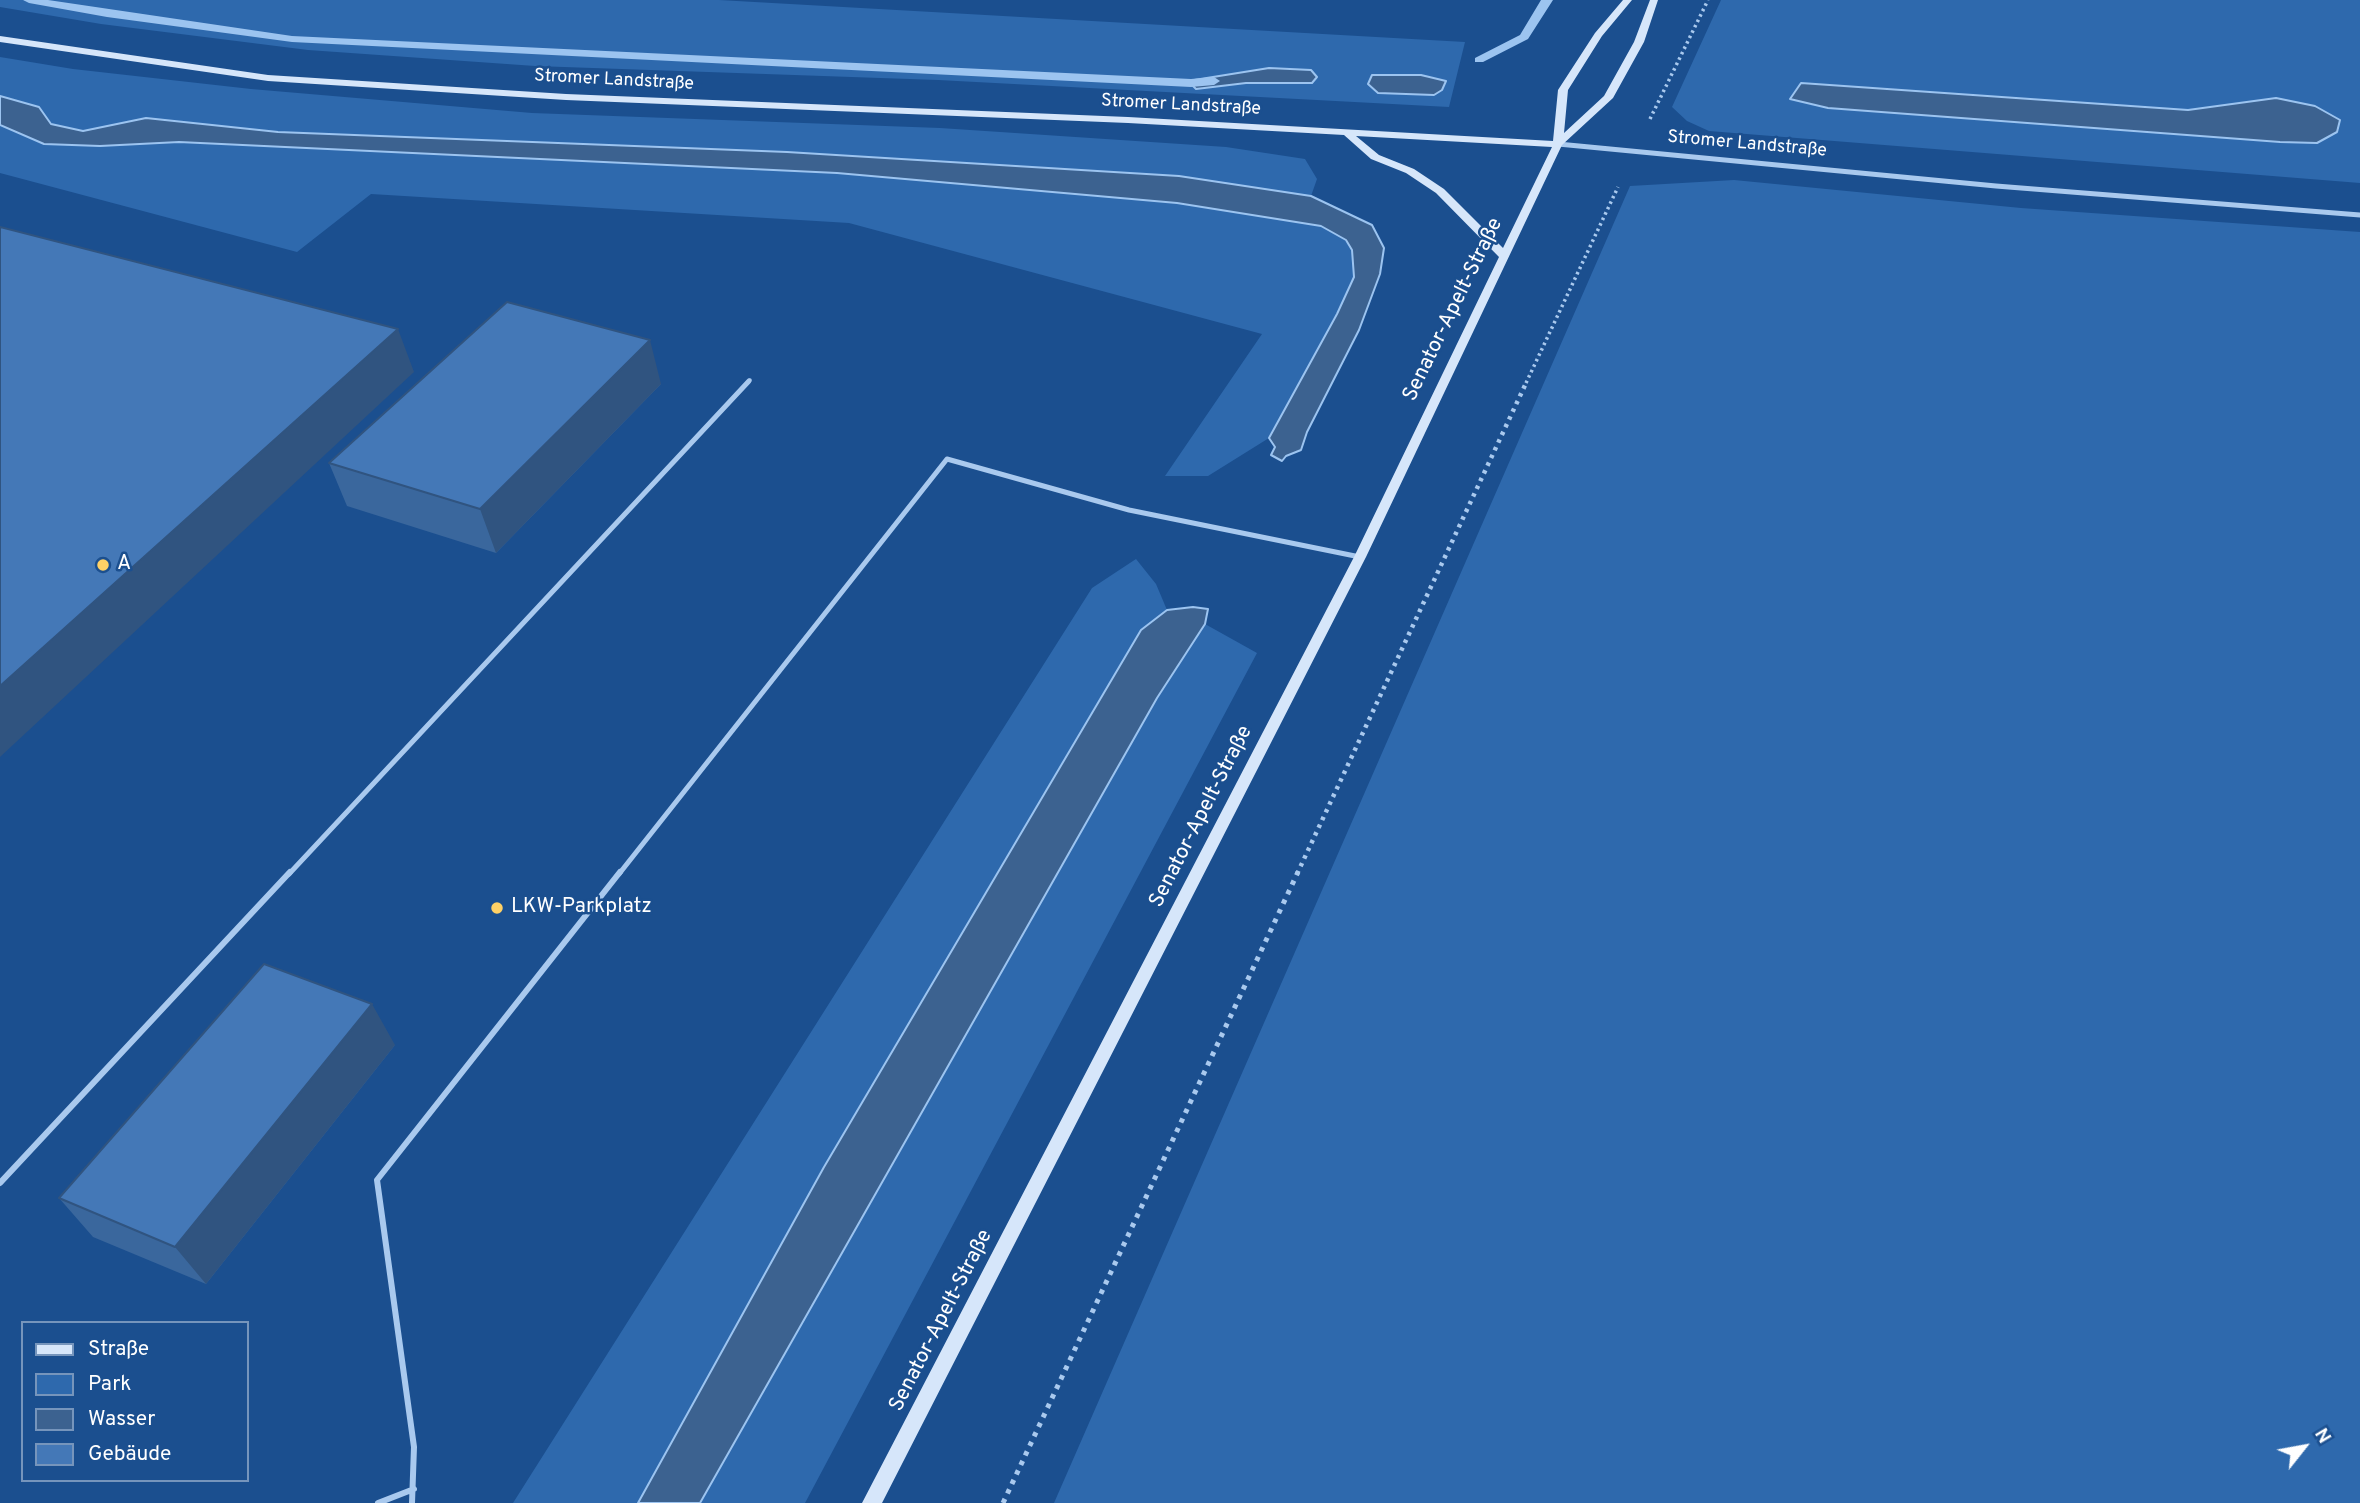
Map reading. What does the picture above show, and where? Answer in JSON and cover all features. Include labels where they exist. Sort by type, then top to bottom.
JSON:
[{"type":"street","name":"Senator-Apelt-Straße","points":[[1558,144],[1563,90],[1598,35],[1628,0]]},
{"type":"street","name":"Senator-Apelt-Straße","points":[[872,1503],[1360,557],[1558,144],[1608,98],[1639,42],[1654,0]]},
{"type":"street","name":"Stromer Landstraße","points":[[0,39],[268,78],[566,97],[1128,120],[1558,144],[1996,186],[2360,215]]},
{"type":"street","points":[[1346,132],[1375,157],[1410,171],[1440,191],[1503,255]]},
{"type":"lane","points":[[0,1184],[750,380]]},
{"type":"lane","points":[[412,1503],[414,1447],[377,1180],[947,459],[1129,510],[1360,557]]},
{"type":"lane","points":[[377,1503],[414,1489]]},
{"type":"path","points":[[1003,1503],[1634,152],[1708,0]]},
{"type":"green space","points":[[0,0],[719,0],[1465,42],[1449,107],[938,80],[535,66],[308,50],[101,24],[0,7]]},
{"type":"green space","points":[[1721,0],[2360,0],[2360,183],[1709,131],[1687,121],[1672,107]],"holes":[[[2276,98],[2317,143],[1828,108],[1791,99],[2188,110]]]},
{"type":"green space","points":[[0,57],[73,69],[251,89],[532,113],[940,128],[1226,147],[1305,159],[1317,179],[1311,196],[1179,176],[787,152],[278,132],[146,118],[83,131],[51,124],[39,107],[0,96]]},
{"type":"green space","points":[[0,125],[44,144],[100,146],[179,142],[837,173],[1177,203],[1321,226],[1346,240],[1352,250],[1354,277],[1337,314],[1269,438],[1208,476],[1165,476],[1262,334],[849,223],[371,194],[297,252],[0,173]]},
{"type":"green space","points":[[1734,180],[2021,208],[2360,232],[2360,1503],[1054,1503],[1630,186]]},
{"type":"green space","points":[[1136,559],[1156,584],[1167,610],[1141,630],[824,1167],[638,1503],[513,1503],[1092,588]]},
{"type":"green space","points":[[1205,624],[1257,653],[805,1503],[700,1503],[1157,698]]},
{"type":"water","points":[[1269,68],[1311,70],[1317,77],[1312,83],[1246,83],[1196,89],[1188,81]]},
{"type":"water","points":[[1372,75],[1421,75],[1446,81],[1442,90],[1434,95],[1378,93],[1368,84]]},
{"type":"water","points":[[1801,83],[2188,110],[2276,98],[2315,106],[2340,120],[2337,132],[2317,143],[2280,142],[1828,108],[1790,99]]},
{"type":"water","points":[[0,96],[39,107],[51,124],[83,131],[146,118],[278,132],[787,152],[1179,176],[1311,196],[1372,225],[1384,248],[1380,274],[1359,330],[1307,432],[1301,450],[1286,456],[1282,461],[1271,455],[1275,447],[1269,438],[1337,314],[1354,277],[1352,250],[1346,240],[1321,226],[1177,203],[837,173],[179,142],[100,146],[44,144],[0,125]]},
{"type":"water","points":[[1193,607],[1208,609],[1205,624],[1157,698],[700,1503],[638,1503],[824,1167],[1141,630],[1167,610]]},
{"type":"building","name":"A","points":[[0,227],[398,329],[0,686]]},
{"type":"building","points":[[507,302],[650,340],[480,509],[329,463]]},
{"type":"building","points":[[264,964],[372,1004],[175,1247],[59,1198]]},
{"type":"waterway","points":[[29,0],[107,14],[292,39],[1191,83],[1214,81]]},
{"type":"waterway","points":[[1479,60],[1524,37],[1547,0]]},
{"type":"place","name":"A","points":[[103,565]]},
{"type":"place","name":"LKW-Parkplatz","points":[[497,908]]}]
